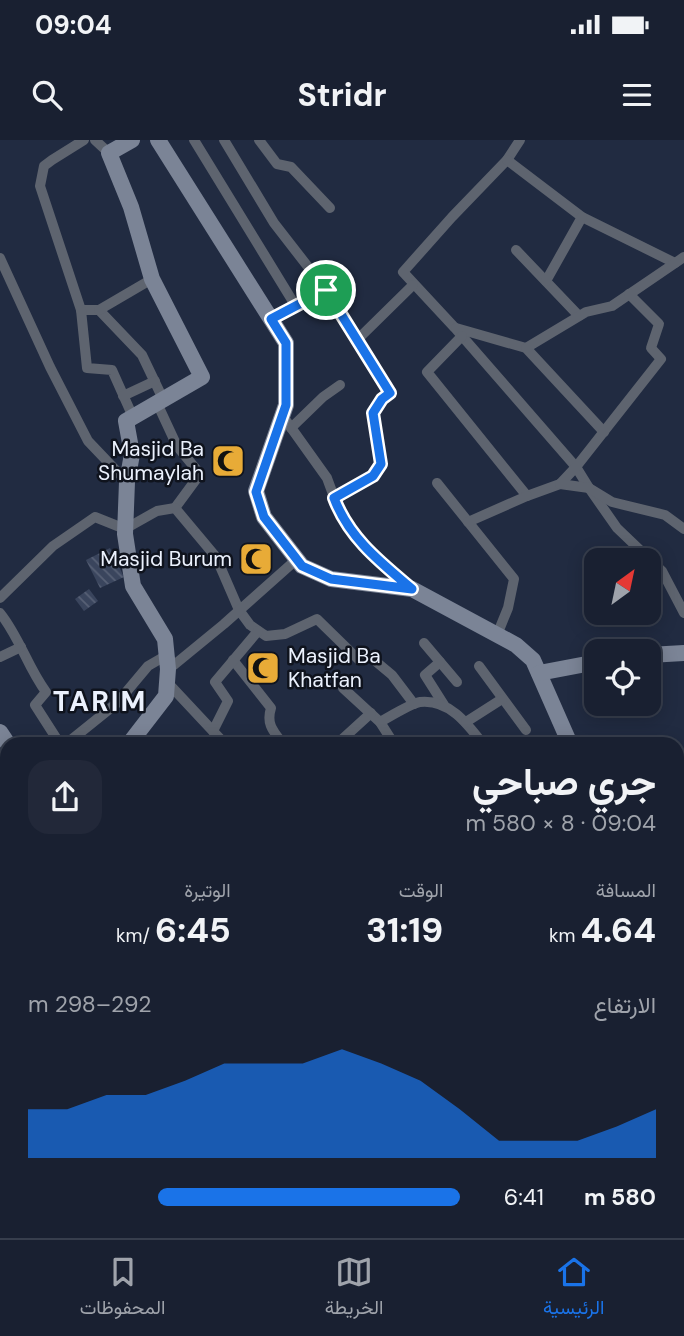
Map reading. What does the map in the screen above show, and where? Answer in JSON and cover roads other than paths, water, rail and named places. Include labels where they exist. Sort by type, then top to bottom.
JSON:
[{"type":"main road","points":[[132,140],[109,153],[131,207],[152,279],[202,377],[126,421],[132,454],[127,482],[125,528],[133,586],[165,639],[167,655],[166,695],[134,737]]},
{"type":"main road","points":[[158,140],[286,343],[287,421],[256,492],[264,517],[302,566],[331,579],[412,589],[516,645],[534,660],[567,737]]},
{"type":"main road","points":[[661,654],[684,653]]},
{"type":"main road","points":[[539,673],[584,664]]},
{"type":"street","points":[[84,140],[44,166],[40,186],[81,310],[87,368],[111,370],[133,417]]},
{"type":"street","points":[[95,140],[109,153]]},
{"type":"street","points":[[194,140],[295,306]]},
{"type":"street","points":[[224,140],[274,223],[326,290],[390,393],[382,399],[373,413],[381,464],[373,476],[334,498]]},
{"type":"street","points":[[259,140],[277,164],[291,167],[330,208]]},
{"type":"street","points":[[520,140],[507,160],[403,272],[576,467],[617,528],[662,571],[684,613]]},
{"type":"street","points":[[507,160],[582,217],[680,260]]},
{"type":"street","points":[[546,281],[582,217]]},
{"type":"street","points":[[516,250],[579,316]]},
{"type":"street","points":[[0,258],[50,367],[88,441],[127,482]]},
{"type":"street","points":[[526,348],[586,312],[612,306],[680,260]]},
{"type":"street","points":[[81,310],[99,310],[152,279]]},
{"type":"street","points":[[357,340],[414,285]]},
{"type":"street","points":[[271,319],[326,290]]},
{"type":"street","points":[[468,522],[560,484],[661,359],[651,348],[659,324],[629,294]]},
{"type":"street","points":[[0,598],[53,546],[95,517],[125,528],[157,511],[175,508],[200,474],[177,446],[155,382],[142,355],[99,310]]},
{"type":"street","points":[[459,332],[526,348],[604,432]]},
{"type":"street","points":[[459,332],[427,372],[527,496]]},
{"type":"street","points":[[123,396],[155,382]]},
{"type":"street","points":[[340,385],[287,421],[327,478],[341,516],[367,550],[412,589]]},
{"type":"street","points":[[436,483],[514,579],[508,608],[497,635]]},
{"type":"street","points":[[560,484],[589,488],[612,502],[665,515],[684,529]]},
{"type":"street","points":[[175,508],[216,557],[239,610],[250,625],[266,636],[285,635],[317,619],[359,660],[368,655],[391,675],[414,705]]},
{"type":"street","points":[[75,737],[117,703],[148,666],[167,655],[174,665],[297,559]]},
{"type":"street","points":[[0,613],[13,629],[34,676],[46,692],[35,705],[56,737]]},
{"type":"street","points":[[213,731],[228,701],[215,682],[258,631]]},
{"type":"street","points":[[424,643],[457,682]]},
{"type":"street","points":[[0,657],[21,646]]},
{"type":"street","points":[[233,660],[271,708],[268,718],[278,737]]},
{"type":"street","points":[[440,662],[425,675],[444,705],[466,722],[478,737]]},
{"type":"street","points":[[479,666],[526,730]]},
{"type":"street","points":[[167,682],[219,737]]},
{"type":"street","points":[[343,688],[380,722],[390,737]]},
{"type":"street","points":[[466,722],[502,699]]},
{"type":"street","points":[[380,722],[419,702],[444,705]]},
{"type":"street","points":[[345,737],[371,713]]},
{"type":"place","name":"Masjid Ba Shumaylah","points":[[228,461]]},
{"type":"place","name":"Masjid Burum","points":[[256,559]]},
{"type":"place","name":"Masjid Ba Khatfan","points":[[263,668]]},
{"type":"district","name":"TARIM","points":[[100,701]]}]
